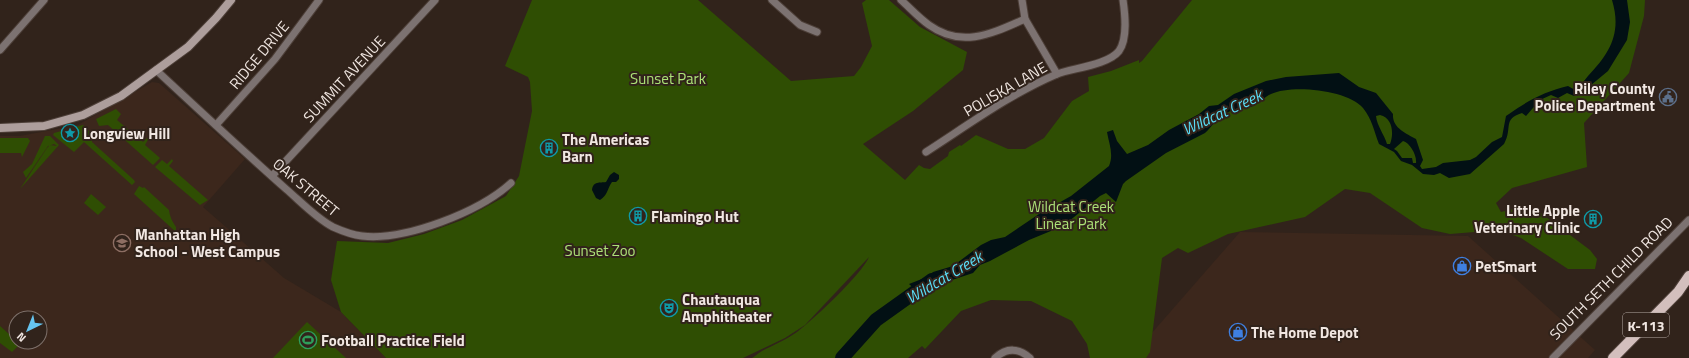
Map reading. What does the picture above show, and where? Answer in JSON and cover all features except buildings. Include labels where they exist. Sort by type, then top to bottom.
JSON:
[{"type":"main road","name":"K-113","points":[[1613,358],[1678,292],[1689,276]]},
{"type":"main road","name":"K-113","points":[[1678,292],[1689,285]]},
{"type":"street","points":[[0,50],[44,0]]},
{"type":"street","points":[[0,128],[44,126],[83,115],[121,96],[188,47],[231,0]]},
{"type":"street","name":"RIDGE DRIVE","points":[[216,125],[275,59],[319,0]]},
{"type":"street","name":"SUMMIT AVENUE","points":[[272,176],[435,0]]},
{"type":"street","points":[[772,0],[800,25],[817,32]]},
{"type":"street","points":[[901,0],[929,25],[955,36],[974,38],[993,33],[1025,19]]},
{"type":"street","points":[[1022,0],[1025,19],[1057,74]]},
{"type":"street","name":"POLISKA LANE","points":[[926,152],[1008,99],[1057,74],[1111,58],[1119,50],[1126,23],[1122,0]]},
{"type":"street","name":"OAK STREET","points":[[156,70],[326,223],[345,232],[362,236],[392,235],[430,225],[450,218],[488,199],[502,191],[511,183]]},
{"type":"street","name":"SOUTH SETH CHILD ROAD","points":[[1553,358],[1689,220]]},
{"type":"street","points":[[995,358],[1010,350],[1023,352],[1030,358]]},
{"type":"shaded area","name":"Manhattan High School - West Campus","points":[[152,82],[159,83],[245,159],[203,207],[284,278],[341,312],[386,358],[0,358],[0,136],[20,136],[78,125]]},
{"type":"shaded area","points":[[1240,232],[1468,236],[1595,350],[1588,358],[1130,358]]},
{"type":"green space","points":[[532,0],[698,0],[791,81],[854,76],[861,67],[872,46],[862,3],[866,0],[889,0],[920,27],[967,52],[963,70],[913,111],[863,144],[905,180],[919,165],[930,169],[948,156],[949,152],[960,145],[961,146],[976,135],[1008,149],[1025,149],[1044,138],[1072,101],[1089,91],[1088,77],[1111,71],[1139,60],[1139,63],[1142,61],[1192,0],[1645,0],[1644,16],[1629,73],[1584,123],[1587,167],[1512,188],[1496,203],[1501,212],[1522,207],[1538,211],[1590,250],[1597,259],[1595,269],[1568,269],[1521,238],[1499,230],[1450,234],[1422,228],[1370,193],[1345,189],[1305,217],[1228,234],[1188,253],[1178,248],[1162,258],[1150,352],[1146,358],[1090,358],[1087,344],[1072,321],[1031,301],[991,300],[961,311],[925,349],[922,346],[908,358],[752,358],[793,335],[804,326],[847,285],[865,265],[869,257],[805,325],[785,338],[743,358],[386,358],[341,312],[331,280],[337,241],[388,243],[424,234],[462,220],[506,196],[519,176],[532,111],[530,82],[528,77],[505,66]]},
{"type":"green space","points":[[116,109],[121,114],[117,120],[143,142],[149,138],[145,145],[160,158],[153,165],[108,125],[99,126],[96,119]]},
{"type":"green space","points":[[83,125],[92,134],[92,142],[134,180],[135,182],[132,185],[84,142],[74,152],[53,135],[54,133]]},
{"type":"green space","points":[[45,136],[50,136],[59,145],[20,189],[47,148],[50,146],[48,146],[26,178],[23,172],[32,164]]},
{"type":"green space","points":[[0,138],[28,138],[30,141],[22,157],[21,153],[0,153]]},
{"type":"green space","points":[[172,159],[173,161],[169,166],[208,200],[200,205],[155,167],[162,160],[167,164]]},
{"type":"green space","points":[[139,186],[144,187],[169,210],[171,219],[176,227],[176,232],[134,194]]},
{"type":"green space","points":[[91,194],[106,207],[98,215],[84,203]]},
{"type":"green space","name":"Football Practice Field","points":[[307,322],[346,358],[273,358]]},
{"type":"green space","points":[[0,326],[8,333],[8,349],[0,343]]},
{"type":"water","points":[[1612,0],[1627,0],[1630,22],[1627,40],[1608,71],[1579,95],[1574,96],[1567,93],[1558,98],[1551,95],[1540,100],[1526,116],[1522,113],[1516,115],[1510,121],[1507,138],[1504,144],[1470,174],[1449,178],[1440,173],[1434,175],[1423,174],[1412,165],[1401,161],[1394,152],[1379,144],[1371,121],[1363,108],[1356,102],[1345,97],[1319,90],[1292,89],[1280,91],[1268,95],[1253,106],[1241,107],[1226,113],[1219,118],[1205,133],[1166,153],[1126,181],[1123,184],[1116,202],[1106,193],[1100,196],[1063,226],[1029,240],[980,265],[973,273],[949,281],[938,282],[920,294],[909,284],[927,277],[933,272],[953,266],[981,245],[991,240],[1005,237],[1039,214],[1071,196],[1109,166],[1111,153],[1107,132],[1113,130],[1117,141],[1127,154],[1148,145],[1169,130],[1199,114],[1209,106],[1218,105],[1234,94],[1266,81],[1286,77],[1339,73],[1359,87],[1376,93],[1393,114],[1393,119],[1400,130],[1416,139],[1423,160],[1420,166],[1422,169],[1436,167],[1443,163],[1470,160],[1476,157],[1492,142],[1502,137],[1506,116],[1516,109],[1537,97],[1552,91],[1568,86],[1575,90],[1580,85],[1608,51],[1615,32],[1615,12]],"holes":[[[1380,115],[1388,119],[1390,123],[1392,131],[1390,144],[1387,144],[1378,123],[1376,116]],[[1403,141],[1406,142],[1412,150],[1416,163],[1413,163],[1412,158],[1402,158],[1394,149]]]},
{"type":"water","points":[[614,172],[619,175],[619,179],[616,182],[612,182],[603,198],[600,200],[596,198],[592,190],[594,185],[597,183],[606,182],[610,175]]},
{"type":"waterway","name":"Wildcat Creek","points":[[842,358],[876,320],[932,280]]},
{"type":"place","name":"Riley County Police Department","points":[[1668,97]]},
{"type":"place","name":"Longview Hill","points":[[70,133]]},
{"type":"place","name":"The Americas Barn","points":[[549,148]]},
{"type":"place","name":"Flamingo Hut","points":[[638,216]]},
{"type":"place","name":"Little Apple Veterinary Clinic","points":[[1593,219]]},
{"type":"place","name":"Manhattan High School - West Campus","points":[[122,243]]},
{"type":"place","name":"PetSmart","points":[[1462,266]]},
{"type":"place","name":"Chautauqua Amphitheater","points":[[669,308]]},
{"type":"place","name":"The Home Depot","points":[[1238,332]]},
{"type":"place","name":"Football Practice Field","points":[[308,340]]},
{"type":"park label","name":"Sunset Park","points":[[668,78]]},
{"type":"park label","name":"Wildcat Creek Linear Park","points":[[1071,214]]},
{"type":"park label","name":"Sunset Zoo","points":[[600,250]]}]
